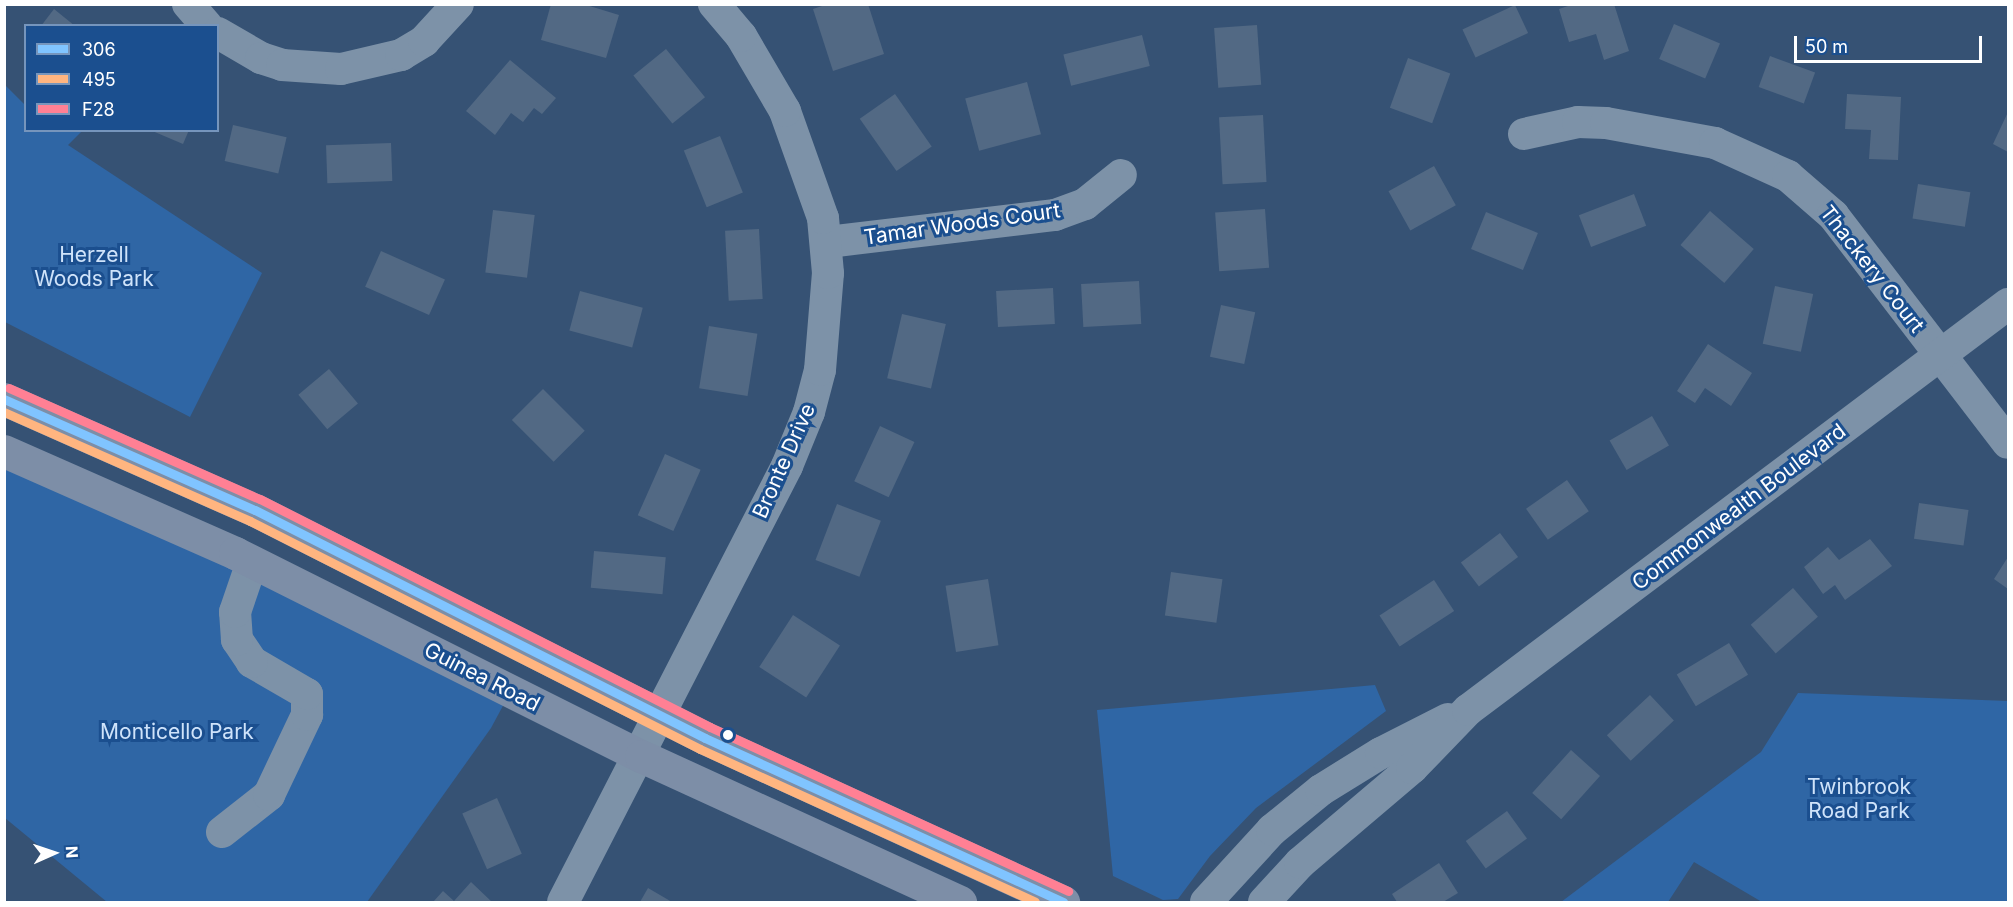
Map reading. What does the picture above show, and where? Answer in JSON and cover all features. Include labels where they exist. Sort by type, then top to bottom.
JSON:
[{"type":"main road","points":[[4,399],[255,510],[660,713],[945,851],[1063,903]]},
{"type":"main road","name":"Guinea Road","points":[[4,451],[252,562],[640,756],[960,903]]},
{"type":"street","points":[[188,4],[205,24]]},
{"type":"street","points":[[219,34],[261,58],[282,65],[342,69],[401,55],[423,41],[458,4]]},
{"type":"street","name":"Bronte Drive","points":[[563,903],[787,466],[809,412],[826,327],[828,242],[804,155],[785,111],[741,36],[715,5]]},
{"type":"street","name":"Thackery Court","points":[[1524,134],[1578,122],[1606,123],[1715,143],[1769,164],[1833,215],[2008,443]]},
{"type":"street","name":"Tamar Woods Court","points":[[828,242],[1055,215],[1085,204],[1121,175]]},
{"type":"street","name":"Commonwealth Boulevard","points":[[1264,903],[1300,862],[1412,768],[1468,710],[2008,304]]},
{"type":"street","points":[[222,832],[269,795],[307,715],[307,694],[252,662],[237,640],[235,612],[252,562]]},
{"type":"street","name":"Commonwealth Boulevard","points":[[1206,903],[1272,830],[1321,790],[1381,753],[1468,710]]},
{"type":"green space","name":"Herzell Woods Park","points":[[5,85],[24,104],[24,132],[81,132],[68,145],[262,273],[190,417],[5,322]]},
{"type":"green space","name":"Monticello Park","points":[[5,467],[217,562],[505,702],[491,728],[367,902],[107,902],[5,818]]},
{"type":"green space","points":[[1375,685],[1386,711],[1256,808],[1210,856],[1178,899],[1163,900],[1113,876],[1097,710]]},
{"type":"green space","name":"Twinbrook Road Park","points":[[1798,693],[2008,701],[2008,902],[1762,902],[1694,862],[1668,902],[1561,902],[1761,752]]},
{"type":"building","points":[[551,4],[583,4],[619,15],[606,58],[541,40]]},
{"type":"building","points":[[828,4],[868,4],[884,54],[833,71],[813,9]]},
{"type":"building","points":[[1574,4],[1614,4],[1629,51],[1604,60],[1596,34],[1569,42],[1559,9]]},
{"type":"building","points":[[1515,5],[1528,33],[1476,58],[1462,30]]},
{"type":"building","points":[[54,9],[73,24],[43,24]]},
{"type":"building","points":[[1674,24],[1720,44],[1705,79],[1659,59]]},
{"type":"building","points":[[1257,25],[1261,85],[1218,88],[1214,28]]},
{"type":"building","points":[[1142,35],[1150,66],[1071,86],[1063,55]]},
{"type":"building","points":[[666,49],[705,97],[672,124],[633,75]]},
{"type":"building","points":[[1770,56],[1815,72],[1804,103],[1759,87]]},
{"type":"building","points":[[1408,58],[1450,73],[1432,123],[1390,108]]},
{"type":"building","points":[[510,60],[556,98],[542,114],[534,108],[523,122],[511,113],[495,135],[466,111]]},
{"type":"building","points":[[1027,82],[1041,134],[979,151],[965,99]]},
{"type":"building","points":[[895,94],[932,146],[896,171],[860,119]]},
{"type":"building","points":[[1847,94],[1901,97],[1898,160],[1869,159],[1871,130],[1845,129]]},
{"type":"building","points":[[2008,112],[2008,152],[1993,144]]},
{"type":"building","points":[[1263,115],[1267,182],[1223,184],[1219,117]]},
{"type":"building","points":[[233,125],[287,137],[278,173],[225,161]]},
{"type":"building","points":[[155,132],[188,132],[183,144]]},
{"type":"building","points":[[720,136],[743,193],[707,207],[684,151]]},
{"type":"building","points":[[391,143],[392,181],[327,183],[326,145]]},
{"type":"building","points":[[1434,166],[1456,205],[1410,231],[1389,191]]},
{"type":"building","points":[[1918,184],[1970,192],[1965,227],[1913,219]]},
{"type":"building","points":[[1634,194],[1646,226],[1591,247],[1579,215]]},
{"type":"building","points":[[1265,209],[1269,268],[1219,271],[1215,212]]},
{"type":"building","points":[[493,210],[535,215],[527,278],[485,273]]},
{"type":"building","points":[[1710,211],[1754,249],[1724,283],[1680,245]]},
{"type":"building","points":[[1486,212],[1538,233],[1523,270],[1471,249]]},
{"type":"building","points":[[759,229],[763,299],[729,301],[725,231]]},
{"type":"building","points":[[381,251],[445,279],[429,315],[365,287]]},
{"type":"building","points":[[1139,281],[1141,324],[1083,327],[1081,284]]},
{"type":"building","points":[[1775,286],[1813,294],[1801,352],[1763,344]]},
{"type":"building","points":[[1053,288],[1055,324],[998,327],[996,291]]},
{"type":"building","points":[[580,291],[643,308],[632,347],[569,331]]},
{"type":"building","points":[[1221,305],[1255,312],[1244,364],[1210,357]]},
{"type":"building","points":[[902,314],[946,324],[931,388],[887,378]]},
{"type":"building","points":[[709,326],[757,334],[748,396],[699,388]]},
{"type":"building","points":[[1708,344],[1752,373],[1731,406],[1705,388],[1695,403],[1677,391]]},
{"type":"building","points":[[329,369],[358,403],[327,429],[298,395]]},
{"type":"building","points":[[543,389],[585,431],[554,462],[512,420]]},
{"type":"building","points":[[1652,416],[1669,445],[1627,470],[1610,440]]},
{"type":"building","points":[[880,426],[914,442],[889,497],[854,481]]},
{"type":"building","points":[[665,454],[701,470],[673,531],[638,515]]},
{"type":"building","points":[[1567,480],[1589,511],[1548,540],[1526,509]]},
{"type":"building","points":[[1919,503],[1969,510],[1964,546],[1914,539]]},
{"type":"building","points":[[837,504],[881,521],[859,577],[815,560]]},
{"type":"building","points":[[1500,533],[1518,557],[1479,586],[1461,562]]},
{"type":"building","points":[[1870,539],[1892,566],[1845,600],[1835,585],[1823,594],[1804,567],[1828,547],[1839,560]]},
{"type":"building","points":[[594,551],[666,557],[663,594],[591,588]]},
{"type":"building","points":[[2008,557],[2008,589],[1994,579]]},
{"type":"building","points":[[1171,572],[1222,579],[1216,623],[1165,616]]},
{"type":"building","points":[[988,579],[998,645],[956,652],[946,586]]},
{"type":"building","points":[[1434,580],[1454,611],[1400,646],[1379,615]]},
{"type":"building","points":[[1793,588],[1818,617],[1776,653],[1751,625]]},
{"type":"building","points":[[793,615],[840,645],[806,697],[759,667]]},
{"type":"building","points":[[1729,643],[1748,675],[1696,706],[1677,674]]},
{"type":"building","points":[[1650,695],[1674,721],[1631,761],[1607,735]]},
{"type":"building","points":[[1571,750],[1600,776],[1561,819],[1532,793]]},
{"type":"building","points":[[497,798],[522,854],[487,869],[462,813]]},
{"type":"building","points":[[1507,811],[1527,839],[1486,868],[1466,841]]},
{"type":"building","points":[[1439,863],[1458,893],[1443,902],[1397,902],[1392,894]]},
{"type":"building","points":[[471,882],[492,902],[433,902],[443,891],[454,901]]},
{"type":"building","points":[[648,888],[672,902],[640,902]]},
{"type":"transit line","name":"F28","points":[[9,388],[260,499],[710,727],[1068,891]]},
{"type":"transit line","name":"306","points":[[4,399],[255,510],[705,738],[1063,902]]},
{"type":"transit line","name":"495","points":[[4,412],[250,521],[700,749],[1035,902]]}]
